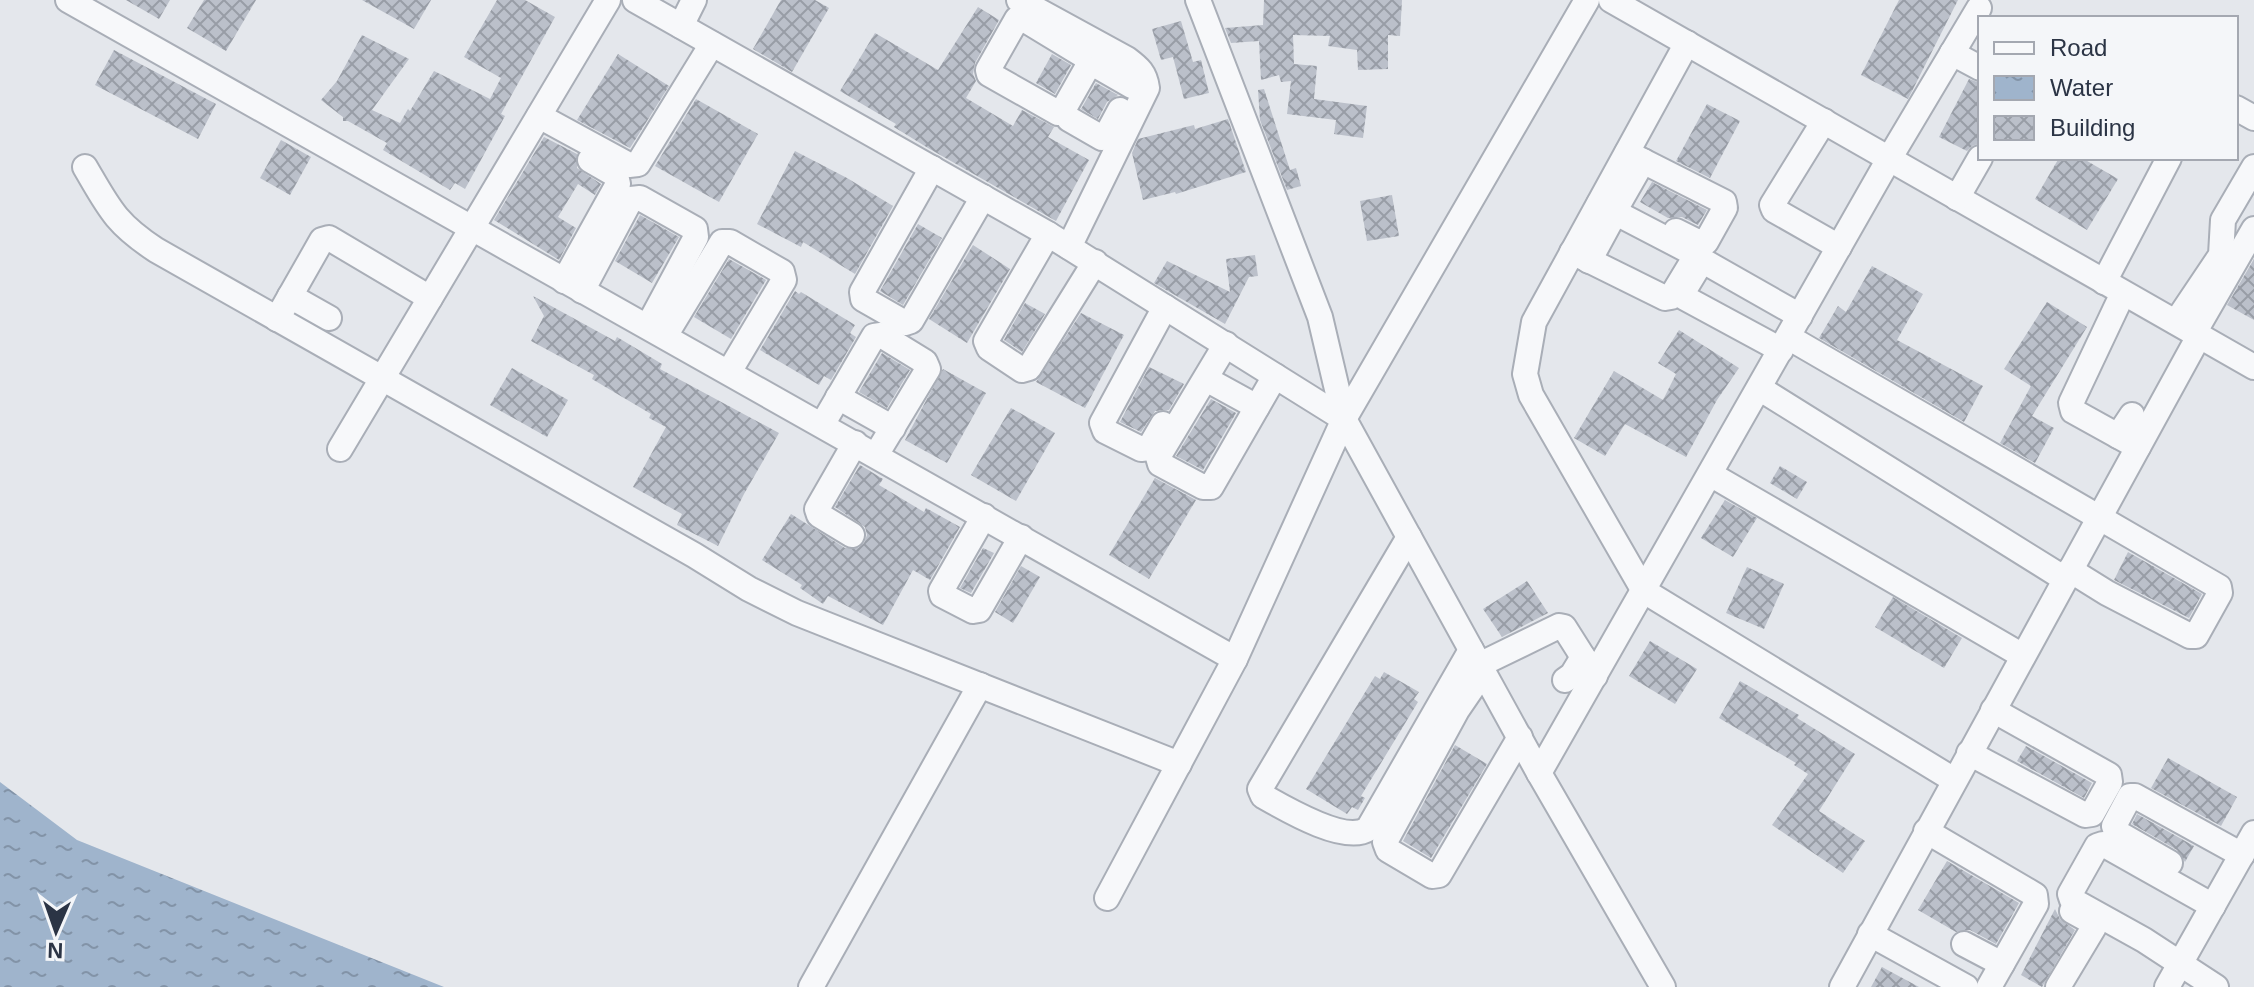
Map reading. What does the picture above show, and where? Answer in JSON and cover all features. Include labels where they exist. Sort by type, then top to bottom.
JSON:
[{"type":"street","points":[[68,0],[1235,659]]},
{"type":"street","points":[[340,449],[608,0]]},
{"type":"street","points":[[635,0],[1048,234],[1344,419]]},
{"type":"street","points":[[681,26],[694,0]]},
{"type":"street","points":[[1019,0],[1097,57],[1136,77],[1147,88],[1069,247]]},
{"type":"street","points":[[1198,0],[1320,317],[1344,419],[1539,773],[1663,987]]},
{"type":"street","points":[[1107,898],[1235,659],[1344,419],[1587,0]]},
{"type":"street","points":[[1611,0],[2190,330],[2251,358]]},
{"type":"street","points":[[1539,773],[1589,666],[1644,591],[1889,159],[1979,8]]},
{"type":"street","points":[[1687,43],[1635,157],[1580,256],[1534,322],[1525,374],[1531,395],[1644,591],[1954,780]]},
{"type":"street","points":[[536,121],[566,122],[629,165],[638,164],[712,44]]},
{"type":"street","points":[[1952,53],[1978,67]]},
{"type":"street","points":[[1069,119],[1102,138],[1106,136],[1136,77]]},
{"type":"street","points":[[536,121],[616,175],[618,184],[573,286]]},
{"type":"street","points":[[1824,121],[1772,205],[1774,210],[1839,247]]},
{"type":"street","points":[[1609,204],[1700,243],[1706,242],[1725,208],[1724,202],[1635,157]]},
{"type":"street","points":[[1957,198],[1979,160]]},
{"type":"street","points":[[2128,442],[2073,411],[2071,403],[2114,287],[2168,160]]},
{"type":"street","points":[[85,167],[112,214],[127,231],[156,250],[382,379],[415,403],[694,555],[749,589],[797,613],[1179,764]]},
{"type":"street","points":[[2190,330],[2221,255],[2223,220],[2254,167]]},
{"type":"street","points":[[932,168],[862,292],[863,299],[873,305],[905,323],[911,321],[983,197]]},
{"type":"street","points":[[573,286],[631,199],[640,198],[695,229],[696,237],[656,331]]},
{"type":"street","points":[[1580,256],[1665,298],[1671,297],[1694,259],[1693,253],[1609,204]]},
{"type":"street","points":[[1842,987],[2099,517],[2128,442],[2190,330],[2254,229]]},
{"type":"street","points":[[1048,234],[986,341],[989,348],[1022,370],[1029,368],[1095,262]]},
{"type":"street","points":[[277,319],[322,240],[329,238],[430,298]]},
{"type":"street","points":[[656,331],[722,242],[730,242],[782,272],[784,280],[729,372]]},
{"type":"street","points":[[290,296],[329,318]]},
{"type":"street","points":[[1165,307],[1102,423],[1105,431],[1141,449],[1149,448],[1220,341]]},
{"type":"street","points":[[822,425],[874,336],[881,335],[925,362],[928,369],[876,455]]},
{"type":"street","points":[[1759,388],[2067,575],[2190,636],[2196,636],[2220,593],[2219,587],[1790,335]]},
{"type":"street","points":[[1220,341],[1206,379],[1158,457],[1160,464],[1203,487],[1211,487],[1275,376]]},
{"type":"street","points":[[1206,379],[1257,407]]},
{"type":"street","points":[[838,397],[893,428]]},
{"type":"street","points":[[356,421],[372,425],[385,402],[391,400],[415,403]]},
{"type":"street","points":[[2128,442],[2132,415]]},
{"type":"street","points":[[852,535],[819,515],[817,509],[855,443]]},
{"type":"street","points":[[1710,474],[2023,656]]},
{"type":"street","points":[[984,516],[941,591],[942,595],[973,611],[979,610],[1021,537]]},
{"type":"street","points":[[1409,537],[1278,781],[1260,789],[1263,796],[1342,833],[1360,834],[1368,829],[1478,662],[1559,626],[1564,627],[1589,666]]},
{"type":"street","points":[[971,538],[1008,559]]},
{"type":"street","points":[[1478,662],[1457,710],[1385,842],[1388,850],[1432,876],[1439,875],[1520,737]]},
{"type":"street","points":[[1565,680],[1589,666]]},
{"type":"street","points":[[811,987],[980,685]]},
{"type":"street","points":[[1969,753],[2085,815],[2092,814],[2110,782],[2109,775],[1993,710]]},
{"type":"street","points":[[2217,899],[2116,832],[2114,826],[2130,796],[2242,855]]},
{"type":"street","points":[[1926,831],[2035,895],[2036,904],[2000,975]]},
{"type":"street","points":[[2167,987],[2254,833]]},
{"type":"street","points":[[2216,987],[2144,940],[2072,900],[2070,894],[2097,846],[2103,844],[2217,899]]},
{"type":"street","points":[[1989,987],[2050,904],[2055,902],[2092,922],[2094,927],[2058,987]]},
{"type":"street","points":[[1870,934],[1923,977],[1966,987]]},
{"type":"street","points":[[1964,944],[2000,975]]},
{"type":"water","points":[[0,782],[77,840],[444,987],[0,987]]},
{"type":"building","points":[[126,0],[170,0],[159,19]]},
{"type":"building","points":[[204,0],[256,0],[226,51],[187,28]]},
{"type":"building","points":[[362,0],[431,0],[414,29]]},
{"type":"building","points":[[497,0],[525,0],[555,17],[501,114],[505,116],[465,189],[455,183],[450,190],[383,150],[387,143],[343,121],[343,117],[321,100],[337,81],[362,35],[409,59],[372,110],[400,123],[434,71],[490,99],[501,78],[464,57]]},
{"type":"building","points":[[781,0],[815,0],[829,8],[792,72],[753,49]]},
{"type":"building","points":[[1264,0],[1402,0],[1400,36],[1388,35],[1388,69],[1358,70],[1357,50],[1328,46],[1330,36],[1293,35],[1294,64],[1317,66],[1314,99],[1367,106],[1363,138],[1334,134],[1336,120],[1287,114],[1291,81],[1281,82],[1279,75],[1261,80],[1259,41],[1231,43],[1225,28],[1263,25]]},
{"type":"building","points":[[1899,0],[1958,0],[1908,99],[1861,75]]},
{"type":"building","points":[[978,7],[999,20],[975,63],[973,74],[976,81],[966,98],[1013,126],[1022,110],[1054,127],[1048,137],[1089,160],[1056,221],[928,148],[894,127],[896,124],[840,91],[875,33],[938,70]]},
{"type":"building","points":[[1181,21],[1193,62],[1201,60],[1209,93],[1184,99],[1173,57],[1161,60],[1152,29]]},
{"type":"building","points":[[114,50],[216,104],[198,139],[95,85]]},
{"type":"building","points":[[618,54],[669,86],[630,148],[577,120]]},
{"type":"building","points":[[1052,54],[1071,65],[1055,94],[1036,83]]},
{"type":"building","points":[[1969,79],[1978,82],[1978,144],[1967,151],[1939,137]]},
{"type":"building","points":[[1096,83],[1118,95],[1107,102],[1098,119],[1081,109]]},
{"type":"building","points":[[1264,89],[1290,170],[1296,168],[1301,186],[1287,190],[1260,120],[1258,90]]},
{"type":"building","points":[[696,99],[758,134],[719,202],[655,166]]},
{"type":"building","points":[[1707,104],[1740,121],[1710,178],[1676,161]]},
{"type":"building","points":[[1228,119],[1246,172],[1176,194],[1143,200],[1132,153],[1138,139],[1194,125],[1195,129]]},
{"type":"building","points":[[544,137],[577,154],[577,168],[601,184],[595,195],[578,184],[558,217],[576,228],[559,260],[494,220]]},
{"type":"building","points":[[281,140],[311,157],[290,195],[260,178]]},
{"type":"building","points":[[795,151],[893,206],[855,274],[803,242],[801,247],[757,224]]},
{"type":"building","points":[[2058,160],[2085,160],[2118,179],[2087,230],[2035,199]]},
{"type":"building","points":[[1652,182],[1707,210],[1698,225],[1682,217],[1668,218],[1640,202]]},
{"type":"building","points":[[1392,195],[1399,236],[1367,241],[1360,201]]},
{"type":"building","points":[[640,215],[679,237],[652,283],[615,261]]},
{"type":"building","points":[[918,224],[942,238],[903,305],[880,291]]},
{"type":"building","points":[[973,245],[1010,269],[967,343],[929,319]]},
{"type":"building","points":[[1255,255],[1258,276],[1249,277],[1225,324],[1154,283],[1167,261],[1230,292],[1226,259]]},
{"type":"building","points":[[729,259],[766,280],[731,339],[694,317]]},
{"type":"building","points":[[2254,259],[2254,320],[2227,305]]},
{"type":"building","points":[[1872,266],[1923,294],[1897,340],[1983,386],[1964,422],[1819,338],[1838,306],[1846,312]]},
{"type":"building","points":[[795,291],[855,325],[850,333],[856,337],[831,380],[824,376],[819,385],[760,350]]},
{"type":"building","points":[[533,296],[615,341],[617,337],[662,364],[660,369],[779,433],[718,546],[677,525],[682,514],[633,487],[666,427],[649,418],[651,414],[592,379],[594,375],[531,341],[544,316]]},
{"type":"building","points":[[2047,302],[2087,327],[2032,416],[2054,428],[2035,463],[2000,443],[2031,386],[2004,369]]},
{"type":"building","points":[[1025,303],[1045,314],[1022,352],[1004,340]]},
{"type":"building","points":[[1081,313],[1124,335],[1085,408],[1036,382]]},
{"type":"building","points":[[1679,330],[1739,368],[1717,400],[1686,457],[1625,424],[1605,456],[1574,438],[1614,371],[1663,400],[1676,374],[1658,363]]},
{"type":"building","points":[[882,353],[910,370],[887,408],[859,392]]},
{"type":"building","points":[[1149,367],[1184,384],[1169,410],[1155,411],[1141,432],[1120,422]]},
{"type":"building","points":[[512,368],[568,400],[547,437],[490,405]]},
{"type":"building","points":[[943,369],[986,393],[947,463],[905,440]]},
{"type":"building","points":[[1211,399],[1236,413],[1203,470],[1176,456]]},
{"type":"building","points":[[1011,408],[1055,433],[1016,501],[971,475]]},
{"type":"building","points":[[860,465],[883,479],[879,485],[924,512],[926,508],[960,527],[930,580],[913,570],[883,625],[828,596],[823,604],[800,588],[802,585],[762,560],[791,514],[845,548],[858,548],[864,543],[867,535],[865,527],[835,507]]},
{"type":"building","points":[[1780,466],[1807,482],[1797,499],[1770,483]]},
{"type":"building","points":[[1155,478],[1196,500],[1149,579],[1109,555]]},
{"type":"building","points":[[1725,500],[1757,518],[1733,557],[1701,538]]},
{"type":"building","points":[[983,548],[994,553],[971,593],[960,588]]},
{"type":"building","points":[[2128,552],[2202,594],[2189,618],[2114,580]]},
{"type":"building","points":[[1021,566],[1040,577],[1013,623],[995,612]]},
{"type":"building","points":[[1747,567],[1784,584],[1764,629],[1726,613]]},
{"type":"building","points":[[1527,581],[1548,613],[1502,637],[1483,609]]},
{"type":"building","points":[[1893,597],[1962,638],[1944,668],[1875,627]]},
{"type":"building","points":[[1650,641],[1697,669],[1675,704],[1629,676]]},
{"type":"building","points":[[1384,672],[1419,692],[1414,699],[1418,702],[1361,796],[1365,798],[1358,810],[1352,807],[1347,814],[1306,789],[1375,676],[1380,679]]},
{"type":"building","points":[[1740,681],[1799,715],[1797,718],[1855,754],[1819,811],[1865,841],[1843,873],[1772,825],[1808,774],[1794,765],[1796,763],[1719,718]]},
{"type":"building","points":[[1455,745],[1487,764],[1431,858],[1403,841]]},
{"type":"building","points":[[2026,746],[2092,783],[2084,798],[2017,761]]},
{"type":"building","points":[[2168,758],[2237,797],[2221,826],[2151,788]]},
{"type":"building","points":[[2137,814],[2194,846],[2185,862],[2177,850],[2132,824]]},
{"type":"building","points":[[1947,861],[2019,903],[1996,944],[1970,930],[1956,932],[1918,910]]},
{"type":"building","points":[[2055,909],[2060,919],[2075,930],[2042,987],[2021,975]]},
{"type":"building","points":[[1882,967],[1919,987],[1871,987]]}]
